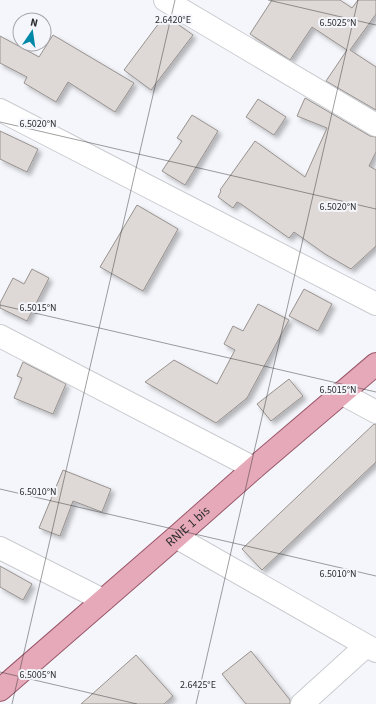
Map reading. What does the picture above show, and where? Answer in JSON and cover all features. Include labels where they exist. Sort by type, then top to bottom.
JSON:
[{"type":"main road","name":"RNIE 1 bis","points":[[0,690],[176,538],[254,468],[376,364]]},
{"type":"street","points":[[165,0],[376,125]]},
{"type":"street","points":[[0,110],[376,304]]},
{"type":"street","points":[[0,336],[254,468]]},
{"type":"street","points":[[341,393],[376,412]]},
{"type":"street","points":[[176,538],[371,649],[302,704]]},
{"type":"street","points":[[0,548],[103,600]]},
{"type":"building","points":[[272,0],[340,0],[352,8],[358,0],[376,0],[376,14],[350,50],[376,67],[376,110],[326,81],[347,50],[312,27],[290,60],[250,34]]},
{"type":"building","points":[[165,15],[193,35],[151,90],[124,70]]},
{"type":"building","points":[[53,35],[134,83],[115,112],[68,82],[56,102],[24,83],[27,77],[0,63],[0,36],[12,42],[12,52],[30,52],[39,57],[42,52],[52,52]]},
{"type":"building","points":[[305,98],[370,136],[376,137],[376,152],[369,166],[376,170],[376,246],[351,269],[325,254],[294,232],[289,238],[241,204],[237,202],[233,208],[218,197],[221,191],[220,190],[255,141],[305,177],[327,128],[297,116]]},
{"type":"building","points":[[258,99],[286,117],[274,135],[246,117]]},
{"type":"building","points":[[192,115],[218,131],[185,185],[162,171],[182,141],[177,138]]},
{"type":"building","points":[[0,131],[38,149],[27,172],[0,159]]},
{"type":"building","points":[[137,205],[178,229],[143,291],[100,267]]},
{"type":"building","points":[[32,269],[49,278],[27,321],[0,308],[0,303],[13,278],[24,284]]},
{"type":"building","points":[[304,289],[332,304],[318,331],[289,316]]},
{"type":"building","points":[[258,304],[289,320],[247,398],[216,423],[145,382],[174,360],[217,384],[235,350],[224,344],[233,326],[243,331]]},
{"type":"building","points":[[23,362],[66,384],[53,414],[14,398],[22,378],[17,376]]},
{"type":"building","points":[[289,379],[303,396],[271,421],[257,404]]},
{"type":"building","points":[[374,424],[376,424],[376,462],[262,570],[242,549]]},
{"type":"building","points":[[63,470],[111,489],[102,512],[73,501],[60,536],[39,528]]},
{"type":"building","points":[[0,566],[32,584],[23,600],[0,587]]},
{"type":"building","points":[[251,651],[290,700],[290,704],[246,704],[222,674]]},
{"type":"building","points":[[136,655],[173,696],[164,704],[81,704]]}]
